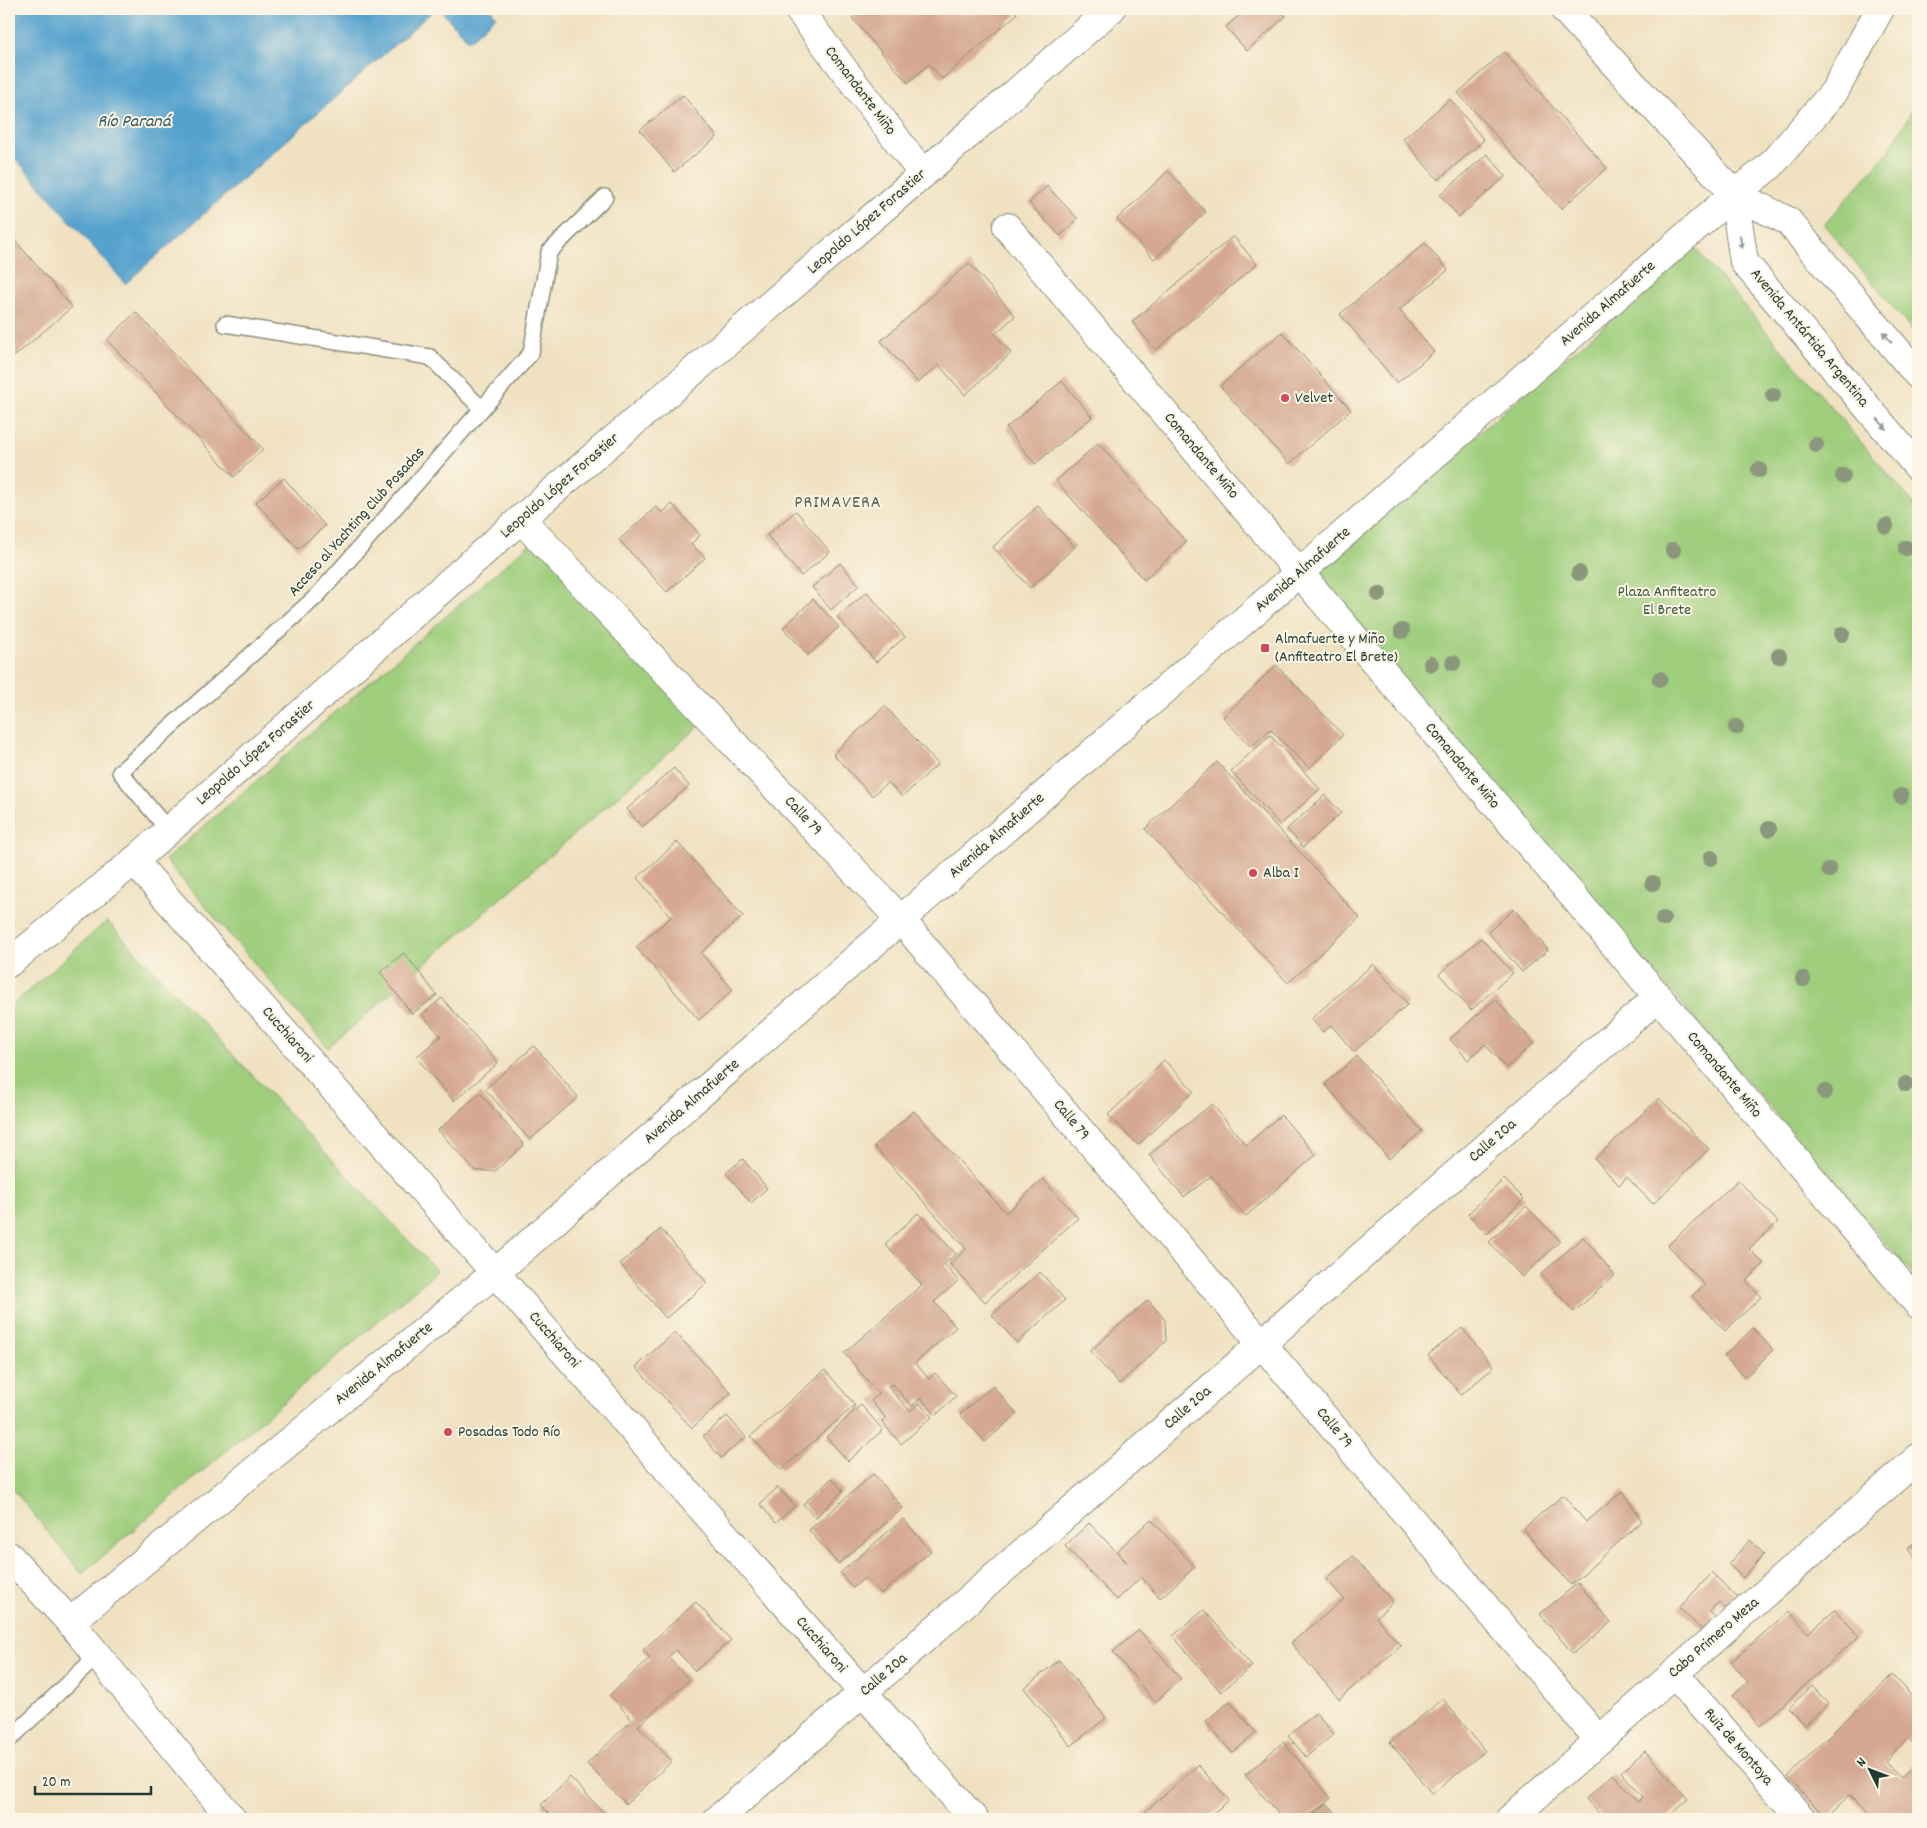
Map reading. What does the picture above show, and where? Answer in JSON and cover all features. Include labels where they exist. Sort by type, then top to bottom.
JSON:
[{"type":"street","name":"Comandante Miño","points":[[798,9],[923,174]]},
{"type":"street","name":"Leopoldo López Forastier","points":[[9,963],[134,861],[521,519],[923,174],[1111,9]]},
{"type":"street","points":[[1564,9],[1734,194],[1788,221],[1918,375]]},
{"type":"street","name":"Avenida Almafuerte","points":[[70,1622],[495,1273],[1734,194],[1770,166],[1834,92],[1880,9]]},
{"type":"street","name":"Avenida Antártida Argentina","points":[[1734,194],[1744,262],[1918,467]]},
{"type":"street","name":"Comandante Miño","points":[[1007,227],[1918,1304]]},
{"type":"street","name":"Calle 79","points":[[521,519],[901,920],[1600,1740]]},
{"type":"street","name":"Cucchiaroni","points":[[134,861],[974,1819]]},
{"type":"street","name":"Calle 20a","points":[[718,1819],[1658,997]]},
{"type":"street","name":"Cabo Primero Meza","points":[[1510,1819],[1918,1458]]},
{"type":"street","points":[[9,1536],[70,1622]]},
{"type":"street","points":[[9,1556],[98,1655],[232,1819]]},
{"type":"street","name":"Ruiz de Montoya","points":[[1674,1674],[1802,1819]]},
{"type":"lane","name":"Acceso al Yachting Club Posadas","points":[[168,830],[120,772],[318,596],[531,353],[549,252],[605,197]]},
{"type":"lane","points":[[225,324],[430,357],[482,409]]},
{"type":"lane","points":[[9,1740],[98,1655]]},
{"type":"green space","points":[[1918,99],[1918,337],[1824,225],[1889,151]]},
{"type":"green space","name":"Plaza Anfiteatro El Brete","points":[[1695,248],[1918,509],[1918,1280],[1314,574]]},
{"type":"green space","points":[[543,532],[706,720],[328,1048],[165,860]]},
{"type":"green space","points":[[107,921],[437,1271],[82,1574],[9,1484],[9,1008]]},
{"type":"water","name":"Río Paraná","points":[[9,9],[435,9],[125,284],[9,152]]},
{"type":"water","points":[[439,9],[491,9],[496,16],[469,41]]},
{"type":"pier","points":[[9,152],[126,286],[123,286],[9,156]]},
{"type":"building","points":[[863,9],[1012,9],[1017,14],[942,79],[929,64],[908,83],[852,18]]},
{"type":"building","points":[[1246,9],[1280,9],[1286,16],[1247,51],[1226,27]]},
{"type":"building","points":[[1504,52],[1607,168],[1561,209],[1458,93]]},
{"type":"building","points":[[683,95],[717,137],[674,172],[640,130]]},
{"type":"building","points":[[1450,99],[1484,140],[1438,180],[1403,139]]},
{"type":"building","points":[[1487,154],[1506,176],[1459,217],[1440,195]]},
{"type":"building","points":[[1168,171],[1206,212],[1154,259],[1117,219]]},
{"type":"building","points":[[1047,186],[1078,219],[1060,236],[1029,203]]},
{"type":"building","points":[[9,233],[72,307],[9,361]]},
{"type":"building","points":[[1233,236],[1257,264],[1156,350],[1132,322]]},
{"type":"building","points":[[1425,243],[1448,270],[1399,310],[1434,352],[1397,383],[1340,314]]},
{"type":"building","points":[[969,263],[1015,316],[995,334],[1011,353],[965,395],[939,365],[918,383],[881,341]]},
{"type":"building","points":[[136,312],[263,449],[234,477],[107,340]]},
{"type":"building","name":"Velvet","points":[[1282,332],[1351,410],[1289,464],[1220,386]]},
{"type":"building","points":[[1062,381],[1092,417],[1035,464],[1006,428]]},
{"type":"building","points":[[1098,443],[1186,542],[1144,580],[1056,481]]},
{"type":"building","points":[[284,478],[325,526],[298,549],[256,502]]},
{"type":"building","points":[[672,504],[700,535],[691,544],[705,558],[667,592],[619,540],[656,507],[662,513]]},
{"type":"building","points":[[1038,506],[1075,547],[1030,588],[993,547]]},
{"type":"building","points":[[796,511],[830,552],[801,576],[767,535]]},
{"type":"building","points":[[840,563],[859,585],[831,610],[812,587]]},
{"type":"building","points":[[867,592],[905,637],[876,662],[837,617]]},
{"type":"building","points":[[813,599],[839,627],[808,655],[783,628]]},
{"type":"building","points":[[1276,665],[1343,735],[1309,768],[1270,729],[1251,747],[1223,717]]},
{"type":"building","points":[[885,706],[938,764],[902,797],[888,782],[872,796],[833,754]]},
{"type":"building","points":[[1270,735],[1320,789],[1280,825],[1231,771]]},
{"type":"building","name":"Alba I","points":[[1217,762],[1360,918],[1288,983],[1145,829]]},
{"type":"building","points":[[674,768],[689,786],[642,827],[627,809]]},
{"type":"building","points":[[1325,795],[1341,813],[1303,847],[1287,829]]},
{"type":"building","points":[[677,842],[743,916],[701,953],[733,990],[699,1020],[636,947],[671,917],[637,878]]},
{"type":"building","points":[[1514,909],[1548,950],[1522,972],[1488,932]]},
{"type":"building","points":[[1481,938],[1513,973],[1471,1010],[1439,974]]},
{"type":"building","points":[[404,953],[437,995],[412,1014],[380,972]]},
{"type":"building","points":[[1373,964],[1408,1004],[1354,1052],[1331,1025],[1323,1032],[1311,1019]]},
{"type":"building","points":[[442,998],[498,1063],[454,1101],[416,1057],[441,1036],[422,1015]]},
{"type":"building","points":[[1495,999],[1534,1043],[1506,1068],[1485,1044],[1468,1060],[1450,1039]]},
{"type":"building","points":[[534,1046],[578,1097],[530,1140],[485,1089]]},
{"type":"building","points":[[1357,1056],[1422,1131],[1389,1159],[1325,1084]]},
{"type":"building","points":[[1164,1060],[1194,1091],[1138,1145],[1108,1115]]},
{"type":"building","points":[[480,1093],[524,1145],[495,1171],[475,1171],[438,1130]]},
{"type":"building","points":[[1659,1098],[1709,1149],[1653,1204],[1627,1177],[1619,1185],[1595,1159]]},
{"type":"building","points":[[1212,1104],[1246,1145],[1281,1115],[1316,1155],[1246,1216],[1211,1176],[1184,1197],[1149,1155]]},
{"type":"building","points":[[914,1111],[1006,1213],[1043,1179],[1078,1218],[985,1302],[950,1264],[966,1249],[874,1146]]},
{"type":"building","points":[[743,1159],[767,1188],[751,1203],[726,1173]]},
{"type":"building","points":[[1504,1179],[1524,1199],[1487,1234],[1468,1214]]},
{"type":"building","points":[[1738,1180],[1778,1222],[1749,1249],[1764,1264],[1746,1281],[1761,1297],[1725,1331],[1692,1296],[1705,1285],[1668,1245]]},
{"type":"building","points":[[1526,1206],[1560,1241],[1522,1277],[1489,1242]]},
{"type":"building","points":[[918,1213],[956,1254],[944,1264],[958,1281],[934,1302],[956,1327],[915,1363],[929,1379],[935,1373],[956,1396],[936,1415],[921,1398],[912,1406],[892,1384],[888,1387],[910,1411],[919,1403],[932,1417],[901,1444],[882,1422],[886,1418],[871,1401],[879,1394],[844,1353],[922,1285],[885,1244]]},
{"type":"building","points":[[661,1229],[707,1283],[666,1318],[620,1264]]},
{"type":"building","points":[[1583,1237],[1615,1275],[1574,1312],[1541,1274]]},
{"type":"building","points":[[1040,1272],[1065,1300],[1017,1343],[992,1315]]},
{"type":"building","points":[[1148,1300],[1165,1320],[1166,1341],[1119,1384],[1090,1351]]},
{"type":"building","points":[[1462,1328],[1494,1367],[1461,1395],[1428,1355]]},
{"type":"building","points":[[1753,1328],[1773,1350],[1745,1377],[1724,1356]]},
{"type":"building","points":[[675,1332],[731,1393],[692,1428],[636,1367]]},
{"type":"building","points":[[825,1370],[855,1405],[781,1470],[751,1436]]},
{"type":"building","points":[[993,1386],[1017,1414],[985,1442],[960,1414]]},
{"type":"building","points":[[861,1405],[883,1430],[848,1461],[826,1437]]},
{"type":"building","points":[[727,1416],[746,1437],[721,1458],[703,1436]]},
{"type":"building","points":[[873,1474],[903,1508],[838,1564],[809,1530]]},
{"type":"building","points":[[832,1478],[843,1491],[815,1518],[803,1504]]},
{"type":"building","points":[[778,1487],[795,1506],[776,1523],[760,1504]]},
{"type":"building","points":[[1623,1491],[1642,1521],[1571,1585],[1523,1529],[1563,1495],[1586,1522]]},
{"type":"building","points":[[903,1519],[931,1551],[881,1594],[866,1577],[853,1588],[840,1573]]},
{"type":"building","points":[[1151,1519],[1195,1567],[1160,1598],[1141,1577],[1117,1600],[1065,1546],[1089,1523],[1127,1563],[1117,1551]]},
{"type":"building","points":[[1750,1540],[1764,1554],[1743,1578],[1728,1564]]},
{"type":"building","points":[[1918,1540],[1918,1561],[1908,1548]]},
{"type":"building","points":[[1353,1556],[1393,1602],[1376,1617],[1401,1646],[1339,1699],[1291,1643],[1344,1599],[1326,1579]]},
{"type":"building","points":[[1712,1573],[1742,1602],[1731,1614],[1719,1602],[1709,1611],[1718,1620],[1706,1634],[1679,1608]]},
{"type":"building","points":[[1578,1583],[1611,1622],[1573,1654],[1540,1614]]},
{"type":"building","points":[[696,1602],[731,1640],[695,1671],[676,1650],[668,1657],[689,1680],[638,1726],[672,1761],[626,1804],[587,1764],[632,1720],[610,1695],[650,1658],[643,1650]]},
{"type":"building","points":[[1204,1610],[1252,1666],[1221,1692],[1173,1636]]},
{"type":"building","points":[[1835,1610],[1859,1636],[1760,1726],[1733,1696],[1748,1682],[1731,1662],[1789,1611],[1808,1633]]},
{"type":"building","points":[[1139,1630],[1181,1679],[1155,1702],[1113,1652]]},
{"type":"building","points":[[1059,1660],[1106,1718],[1071,1746],[1024,1688]]},
{"type":"building","points":[[1892,1675],[1918,1703],[1918,1748],[1908,1738],[1885,1761],[1901,1778],[1912,1767],[1918,1774],[1918,1800],[1914,1804],[1918,1808],[1918,1819],[1872,1819],[1849,1795],[1826,1818],[1787,1777]]},
{"type":"building","points":[[1812,1686],[1828,1703],[1805,1726],[1788,1708]]},
{"type":"building","points":[[1443,1699],[1485,1751],[1432,1794],[1390,1742]]},
{"type":"building","points":[[1230,1701],[1256,1733],[1232,1753],[1206,1721]]},
{"type":"building","points":[[1316,1713],[1334,1734],[1306,1757],[1288,1736]]},
{"type":"building","points":[[1283,1742],[1331,1798],[1307,1819],[1283,1819],[1245,1775]]},
{"type":"building","points":[[1645,1751],[1688,1799],[1665,1819],[1604,1819],[1586,1799],[1613,1774],[1638,1802],[1643,1797],[1621,1772]]},
{"type":"building","points":[[1198,1765],[1229,1800],[1206,1819],[1137,1819]]},
{"type":"building","points":[[570,1777],[607,1816],[604,1819],[555,1819],[541,1805]]},
{"type":"building","points":[[1327,1803],[1341,1819],[1308,1819]]},
{"type":"place","name":"Velvet","points":[[1285,398]]},
{"type":"place","name":"Almafuerte y Miño (Anfiteatro El Brete)","points":[[1265,648]]},
{"type":"place","name":"Alba I","points":[[1253,873]]},
{"type":"place","name":"Posadas Todo Río","points":[[448,1432]]},
{"type":"district","name":"PRIMAVERA","points":[[838,503]]}]
